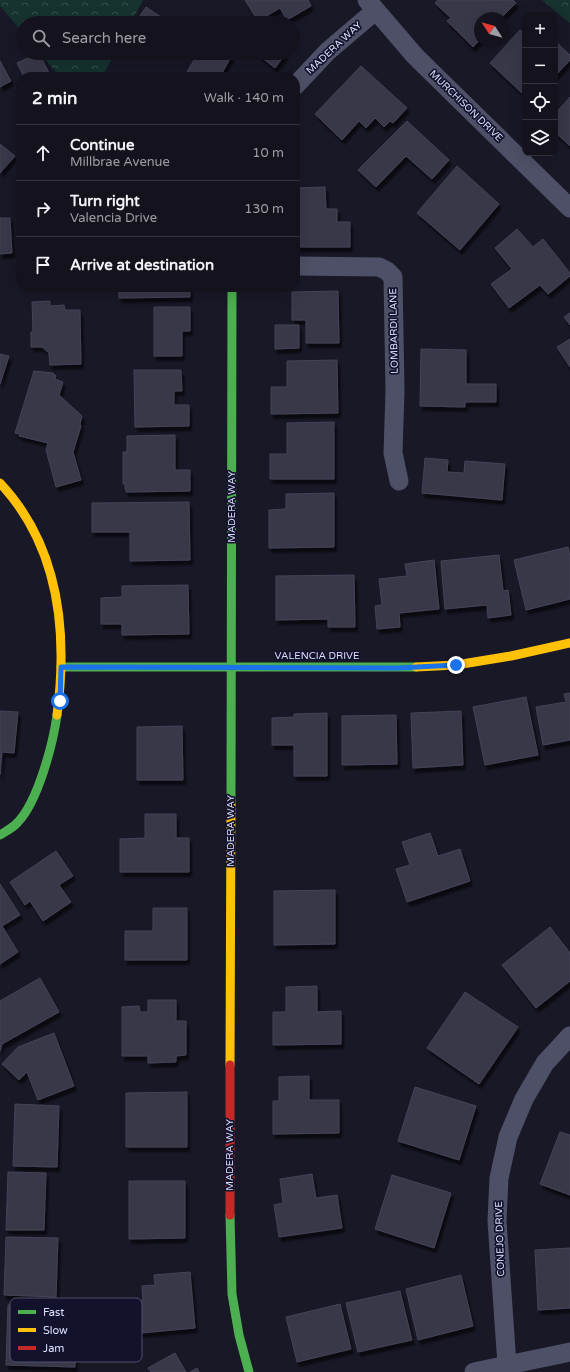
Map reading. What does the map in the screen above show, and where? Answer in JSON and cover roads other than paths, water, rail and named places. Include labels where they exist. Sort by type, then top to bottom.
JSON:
[{"type":"street","name":"MADERA WAY","points":[[300,81],[371,5]]},
{"type":"street","name":"MURCHISON DRIVE","points":[[371,5],[415,56],[570,208]]},
{"type":"street","name":"LOMBARDI LANE","points":[[300,266],[379,267],[393,276],[395,391],[393,453],[399,481]]},
{"type":"street","name":"MADERA WAY","points":[[232,292],[230,1252],[232,1294],[239,1335],[249,1372]]},
{"type":"street","points":[[0,483],[23,510],[43,552],[55,586],[60,621],[61,667],[60,701],[53,743],[39,783],[28,807],[15,825],[0,835]]},
{"type":"street","name":"VALENCIA DRIVE","points":[[61,667],[398,668],[456,665],[511,656],[570,643]]},
{"type":"street","name":"CONEJO DRIVE","points":[[507,1365],[497,1221],[499,1178],[508,1138],[524,1099],[545,1063],[570,1036]]},
{"type":"street","points":[[474,1372],[570,1352]]}]
